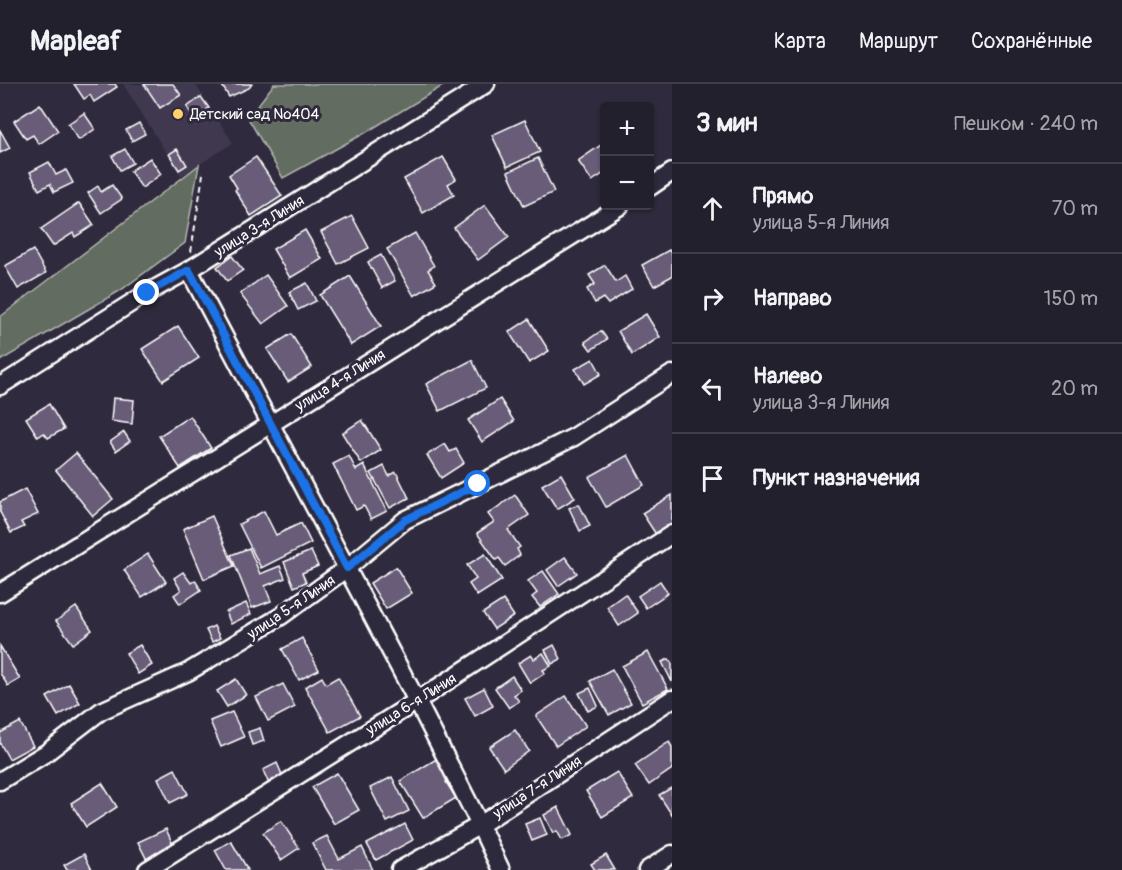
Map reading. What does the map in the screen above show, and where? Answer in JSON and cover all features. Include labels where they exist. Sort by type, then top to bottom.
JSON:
[{"type":"street","name":"улица 3-я Линия","points":[[0,386],[486,84]]},
{"type":"street","points":[[654,184],[672,172]]},
{"type":"street","name":"улица 4-я Линия","points":[[0,593],[614,210]]},
{"type":"street","points":[[189,270],[417,701],[501,870]]},
{"type":"street","name":"улица 5-я Линия","points":[[0,781],[46,753],[101,711],[188,672],[281,616],[347,568],[405,520],[574,437],[672,374]]},
{"type":"street","name":"улица 6-я Линия","points":[[147,870],[417,701],[672,534]]},
{"type":"street","name":"улица 7-я Линия","points":[[400,870],[480,825],[672,699]]},
{"type":"street","points":[[646,870],[672,854]]},
{"type":"path","points":[[189,270],[203,174]]},
{"type":"shaded area","name":"Детский сад №404","points":[[123,84],[195,84],[233,143],[181,176]]},
{"type":"green space","points":[[274,84],[446,84],[365,133],[283,178],[248,118]]},
{"type":"green space","points":[[199,165],[185,243],[121,290],[0,361],[0,317]]},
{"type":"building","points":[[74,84],[115,84],[117,87],[94,102],[90,95],[84,99]]},
{"type":"building","points":[[144,84],[173,84],[181,95],[160,108]]},
{"type":"building","points":[[221,84],[252,84],[249,88],[229,97]]},
{"type":"building","points":[[201,97],[209,108],[194,118],[187,107]]},
{"type":"building","points":[[40,104],[58,131],[39,144],[33,135],[26,139],[14,121]]},
{"type":"building","points":[[84,113],[95,129],[79,140],[68,124]]},
{"type":"building","points":[[525,120],[540,152],[507,167],[492,135]]},
{"type":"building","points":[[139,123],[145,134],[132,141],[126,130]]},
{"type":"building","points":[[0,130],[10,148],[0,153]]},
{"type":"building","points":[[600,146],[600,176],[592,181],[578,161]]},
{"type":"building","points":[[125,149],[133,163],[120,170],[112,156]]},
{"type":"building","points":[[177,149],[187,165],[179,170],[169,154]]},
{"type":"building","points":[[256,157],[282,196],[251,216],[235,190],[237,188],[229,175]]},
{"type":"building","points":[[443,157],[456,179],[448,184],[454,195],[423,213],[404,179]]},
{"type":"building","points":[[150,158],[161,174],[142,188],[130,171]]},
{"type":"building","points":[[538,158],[554,192],[524,206],[508,172]]},
{"type":"building","points":[[49,162],[56,175],[66,170],[73,183],[54,192],[50,184],[39,190],[30,172]]},
{"type":"building","points":[[112,185],[122,199],[101,213],[88,193],[98,186],[101,192]]},
{"type":"building","points":[[79,203],[94,225],[75,237],[73,233],[53,246],[41,229]]},
{"type":"building","points":[[485,205],[509,237],[478,260],[454,228]]},
{"type":"building","points":[[352,216],[369,248],[338,264],[321,232]]},
{"type":"building","points":[[305,230],[322,259],[290,278],[273,249]]},
{"type":"building","points":[[415,233],[434,266],[428,270],[436,283],[414,296],[387,249]]},
{"type":"building","points":[[33,250],[46,273],[18,289],[5,266]]},
{"type":"building","points":[[669,250],[672,255],[672,276],[654,286],[642,265]]},
{"type":"building","points":[[381,255],[395,281],[382,288],[368,262]]},
{"type":"building","points":[[232,256],[243,270],[227,281],[217,267]]},
{"type":"building","points":[[605,265],[616,282],[625,276],[632,289],[608,304],[603,298],[595,303],[587,289],[595,284],[589,275]]},
{"type":"building","points":[[266,275],[288,306],[263,324],[240,294]]},
{"type":"building","points":[[350,276],[381,326],[351,345],[320,295]]},
{"type":"building","points":[[307,283],[316,301],[298,310],[289,292]]},
{"type":"building","points":[[646,314],[660,337],[632,355],[618,331]]},
{"type":"building","points":[[529,319],[549,351],[529,363],[509,332]]},
{"type":"building","points":[[178,326],[199,358],[163,381],[142,349]]},
{"type":"building","points":[[601,331],[607,339],[591,350],[585,342]]},
{"type":"building","points":[[291,334],[312,367],[288,382],[267,349]]},
{"type":"building","points":[[593,359],[601,374],[584,384],[575,369]]},
{"type":"building","points":[[472,360],[486,388],[440,411],[426,384]]},
{"type":"building","points":[[113,398],[134,400],[132,424],[111,421]]},
{"type":"building","points":[[500,399],[514,421],[482,442],[468,420]]},
{"type":"building","points":[[49,404],[64,429],[48,438],[44,433],[38,437],[26,418]]},
{"type":"building","points":[[190,416],[211,448],[180,468],[159,436]]},
{"type":"building","points":[[362,420],[381,450],[361,463],[342,433]]},
{"type":"building","points":[[124,432],[130,441],[116,451],[110,442]]},
{"type":"building","points":[[445,444],[450,452],[456,449],[464,463],[441,478],[427,455]]},
{"type":"building","points":[[76,453],[113,499],[93,516],[56,470]]},
{"type":"building","points":[[628,455],[644,485],[606,507],[589,477]]},
{"type":"building","points":[[349,456],[356,470],[364,465],[387,511],[371,519],[364,506],[356,510],[333,464]]},
{"type":"building","points":[[384,466],[389,476],[396,472],[409,498],[390,508],[371,473]]},
{"type":"building","points":[[561,474],[575,498],[557,509],[542,485]]},
{"type":"building","points":[[25,489],[38,514],[21,522],[24,527],[11,533],[0,512],[0,502]]},
{"type":"building","points":[[515,495],[529,515],[508,530],[520,547],[517,549],[520,555],[505,566],[499,558],[496,560],[477,533],[494,522],[488,514]]},
{"type":"building","points":[[672,495],[672,526],[657,536],[642,513]]},
{"type":"building","points":[[579,504],[590,526],[580,531],[569,508]]},
{"type":"building","points":[[264,511],[276,535],[301,523],[311,543],[261,568],[239,524]]},
{"type":"building","points":[[212,516],[234,566],[204,579],[183,529]]},
{"type":"building","points":[[249,548],[260,574],[280,566],[285,578],[265,586],[271,601],[252,608],[231,555]]},
{"type":"building","points":[[311,551],[318,566],[302,573],[306,582],[294,587],[284,562]]},
{"type":"building","points":[[148,554],[166,582],[142,597],[124,570]]},
{"type":"building","points":[[485,554],[502,580],[477,596],[469,584],[476,579],[467,565]]},
{"type":"building","points":[[565,557],[577,573],[558,586],[547,570]]},
{"type":"building","points":[[396,567],[412,593],[386,609],[370,583]]},
{"type":"building","points":[[543,571],[559,594],[540,607],[532,597],[537,593],[528,581]]},
{"type":"building","points":[[183,572],[191,583],[195,580],[201,590],[180,604],[174,595],[181,590],[174,578]]},
{"type":"building","points":[[660,581],[668,593],[646,608],[638,596]]},
{"type":"building","points":[[625,594],[638,613],[619,626],[607,607]]},
{"type":"building","points":[[503,600],[514,616],[494,629],[483,613]]},
{"type":"building","points":[[246,603],[251,614],[231,624],[226,612]]},
{"type":"building","points":[[76,607],[92,630],[73,644],[56,621]]},
{"type":"building","points":[[214,626],[220,638],[212,642],[206,630]]},
{"type":"building","points":[[302,638],[319,670],[299,680],[282,649]]},
{"type":"building","points":[[140,645],[152,665],[138,674],[126,653]]},
{"type":"building","points":[[554,645],[561,659],[552,664],[545,650]]},
{"type":"building","points":[[0,646],[20,679],[8,686],[0,673]]},
{"type":"building","points":[[648,652],[668,689],[642,703],[622,666]]},
{"type":"building","points":[[543,653],[551,666],[543,670],[545,673],[530,683],[518,663],[531,655],[534,659]]},
{"type":"building","points":[[669,659],[672,664],[672,682],[662,662]]},
{"type":"building","points":[[612,669],[631,703],[609,715],[590,681]]},
{"type":"building","points":[[512,676],[521,690],[514,695],[519,701],[509,708],[495,688]]},
{"type":"building","points":[[322,677],[326,684],[338,677],[360,716],[330,732],[305,687]]},
{"type":"building","points":[[236,679],[246,695],[227,707],[217,691]]},
{"type":"building","points":[[69,684],[80,703],[58,716],[47,697]]},
{"type":"building","points":[[283,684],[295,707],[268,721],[256,697]]},
{"type":"building","points":[[484,688],[493,706],[475,716],[465,698]]},
{"type":"building","points":[[590,688],[598,706],[588,711],[579,693]]},
{"type":"building","points":[[566,696],[586,726],[556,746],[536,716]]},
{"type":"building","points":[[232,712],[244,737],[221,747],[210,721]]},
{"type":"building","points":[[20,722],[33,746],[9,759],[0,743],[0,733]]},
{"type":"building","points":[[260,728],[264,741],[252,745],[248,732]]},
{"type":"building","points":[[515,730],[529,751],[504,769],[489,747]]},
{"type":"building","points":[[669,742],[672,747],[672,769],[649,785],[635,765]]},
{"type":"building","points":[[438,758],[451,779],[446,782],[456,798],[423,818],[400,781]]},
{"type":"building","points":[[277,763],[283,777],[269,784],[263,770]]},
{"type":"building","points":[[175,769],[188,794],[170,803],[158,778]]},
{"type":"building","points":[[617,772],[633,798],[602,817],[586,791]]},
{"type":"building","points":[[337,773],[359,810],[334,824],[312,787]]},
{"type":"building","points":[[392,777],[409,811],[387,822],[370,788]]},
{"type":"building","points":[[102,783],[117,807],[86,827],[71,803]]},
{"type":"building","points":[[672,789],[672,815],[659,795]]},
{"type":"building","points":[[558,807],[572,835],[562,840],[557,831],[553,833],[544,815]]},
{"type":"building","points":[[540,818],[547,835],[532,841],[525,824]]},
{"type":"building","points":[[281,821],[299,848],[281,860],[263,833]]},
{"type":"building","points":[[405,824],[413,840],[376,860],[367,844]]},
{"type":"building","points":[[166,829],[174,847],[147,860],[138,842]]},
{"type":"building","points":[[327,836],[339,859],[362,847],[373,870],[326,870],[312,843]]},
{"type":"building","points":[[231,841],[248,870],[226,870],[215,850]]},
{"type":"building","points":[[84,854],[92,870],[67,870],[64,865]]},
{"type":"building","points":[[606,855],[615,870],[595,870],[591,864]]},
{"type":"place","name":"Детский сад №404","points":[[178,114]]},
{"type":"route","points":[[147,293],[189,270],[347,568],[405,520],[478,484]]}]
